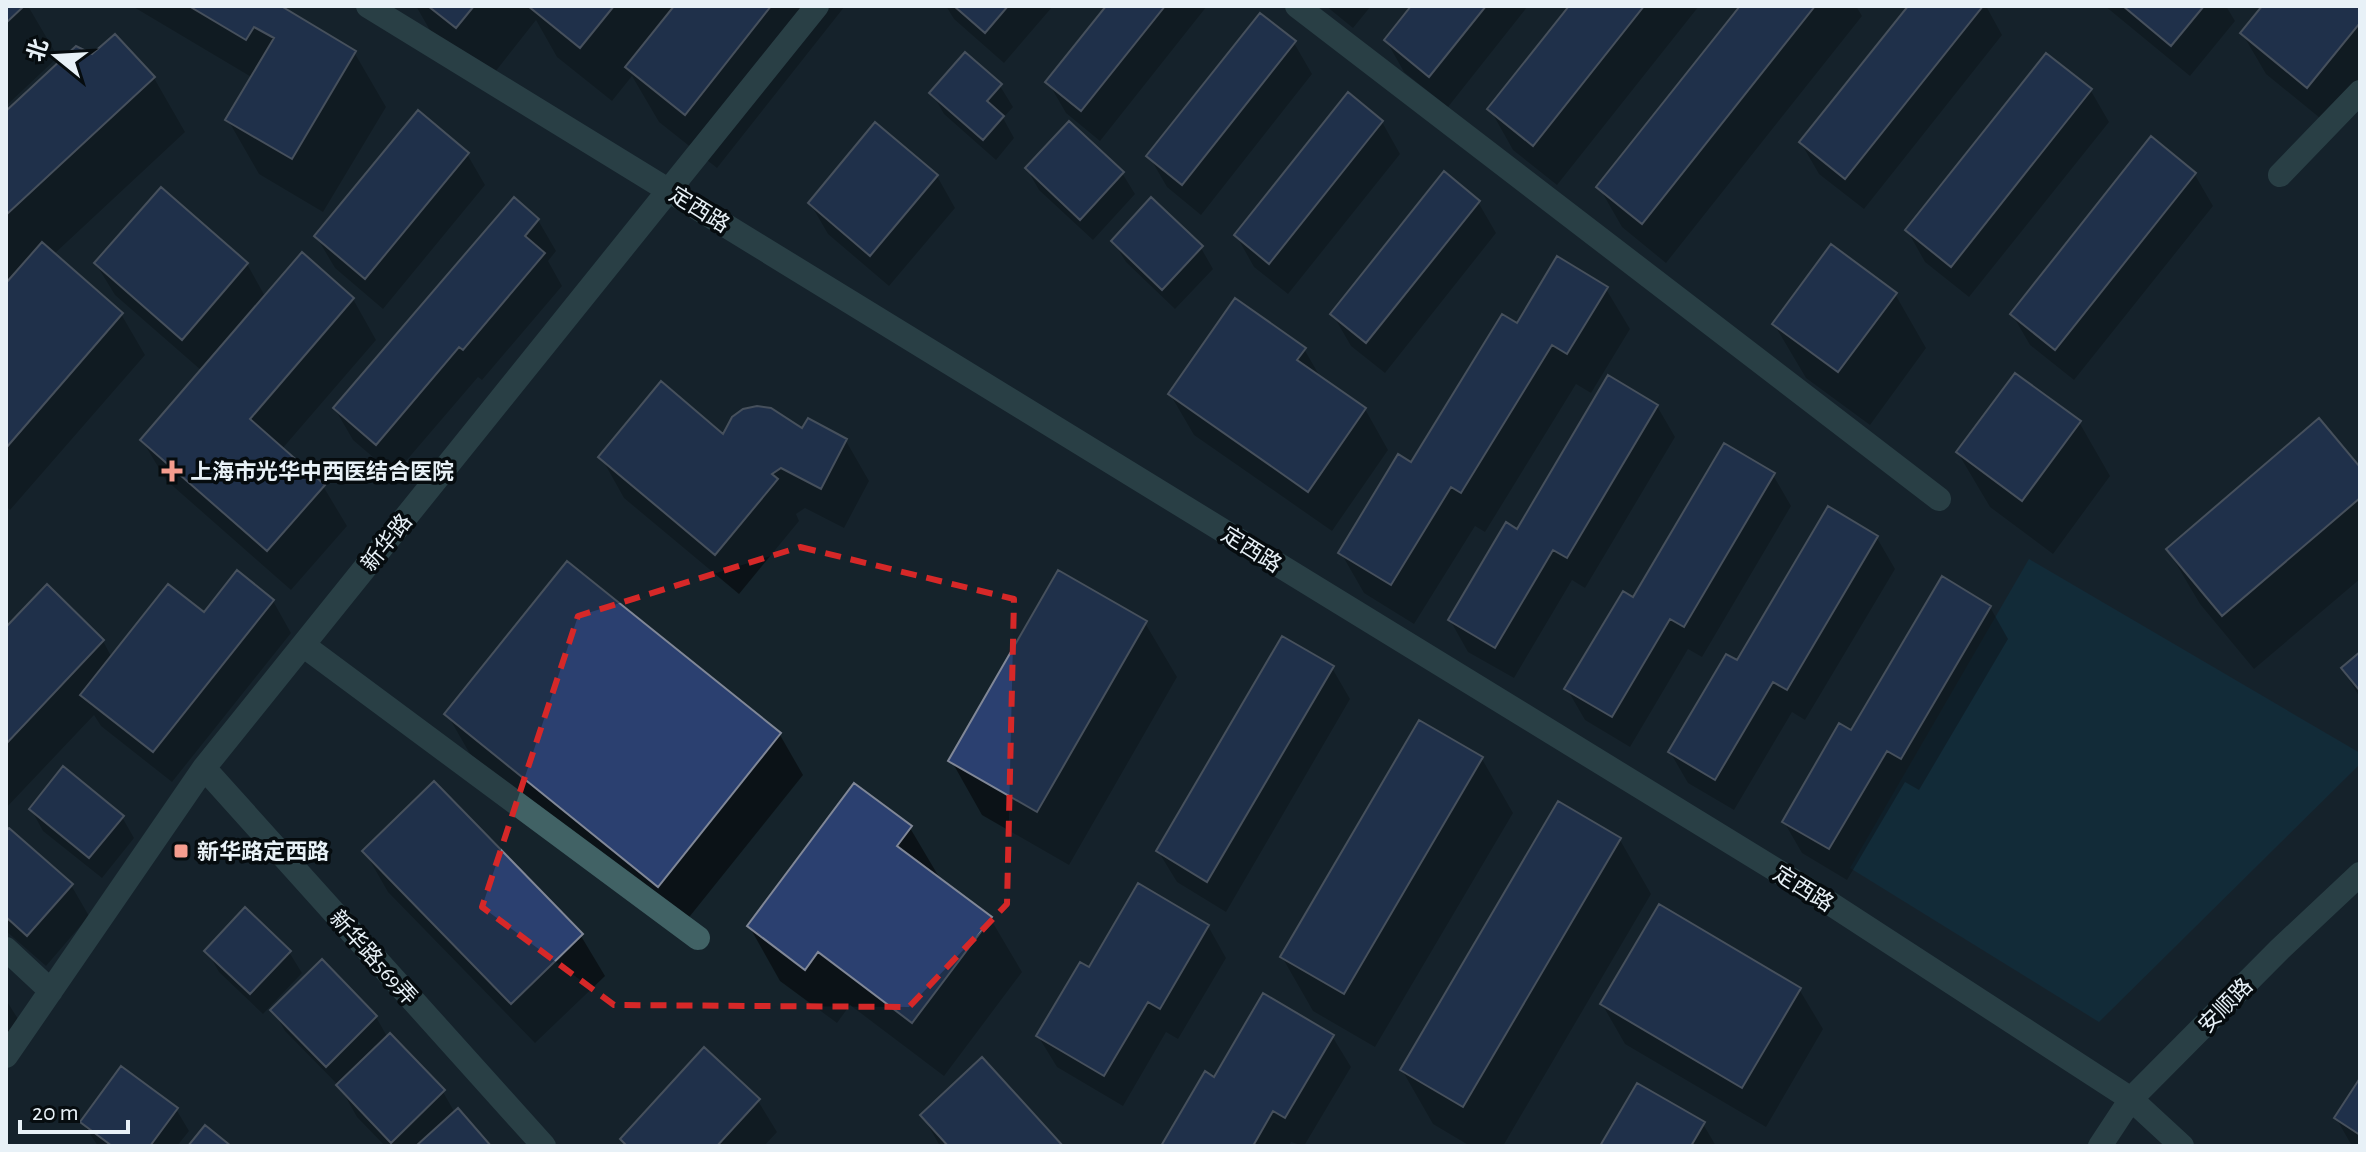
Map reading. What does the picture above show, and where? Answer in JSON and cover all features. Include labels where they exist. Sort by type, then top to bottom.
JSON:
[{"type":"street","name":"定西路","points":[[368,6],[1828,902],[2131,1099],[2182,1146]]},
{"type":"street","name":"新华路","points":[[6,1056],[204,768],[817,6]]},
{"type":"street","points":[[1297,6],[1939,499]]},
{"type":"street","points":[[2280,175],[2360,92]]},
{"type":"street","points":[[303,645],[698,938]]},
{"type":"street","name":"新华路569弄","points":[[204,768],[544,1146]]},
{"type":"street","name":"安顺路","points":[[2100,1146],[2131,1099],[2280,949],[2360,874]]},
{"type":"street","points":[[6,949],[51,991]]},
{"type":"highlighted area","points":[[800,547],[1014,599],[1007,904],[909,1007],[614,1005],[482,907],[578,616]]},
{"type":"shaded area","points":[[2029,559],[2360,753],[2360,764],[2099,1022],[1850,868]]},
{"type":"building","points":[[6,6],[24,6],[6,23]]},
{"type":"building","points":[[189,6],[281,6],[356,51],[292,159],[225,120],[274,38],[254,27],[246,40]]},
{"type":"building","points":[[428,6],[474,6],[456,28]]},
{"type":"building","points":[[528,6],[614,6],[580,48]]},
{"type":"building","points":[[674,6],[771,6],[685,115],[625,67]]},
{"type":"building","points":[[954,6],[1008,6],[985,33]]},
{"type":"building","points":[[1106,6],[1165,6],[1081,111],[1045,82]]},
{"type":"building","points":[[1411,6],[1486,6],[1429,77],[1384,40]]},
{"type":"building","points":[[1569,6],[1644,6],[1533,146],[1487,109]]},
{"type":"building","points":[[1740,6],[1815,6],[1642,224],[1596,187]]},
{"type":"building","points":[[1908,6],[1983,6],[1845,179],[1799,142]]},
{"type":"building","points":[[2123,6],[2204,6],[2171,46]]},
{"type":"building","points":[[2262,6],[2360,6],[2360,23],[2307,88],[2240,33]]},
{"type":"building","points":[[1260,13],[1296,41],[1182,185],[1146,156]]},
{"type":"building","points":[[115,34],[155,77],[6,215],[6,111],[76,46],[92,54]]},
{"type":"building","points":[[965,52],[1002,84],[987,101],[1004,116],[983,140],[929,93]]},
{"type":"building","points":[[2046,53],[2092,89],[1951,267],[1905,230]]},
{"type":"building","points":[[1348,92],[1383,121],[1269,264],[1234,235]]},
{"type":"building","points":[[418,110],[469,153],[365,279],[314,236]]},
{"type":"building","points":[[1069,121],[1124,172],[1080,220],[1025,168]]},
{"type":"building","points":[[875,122],[938,175],[870,256],[808,203]]},
{"type":"building","points":[[2151,136],[2196,173],[2055,350],[2010,314]]},
{"type":"building","points":[[1444,171],[1480,201],[1366,343],[1330,314]]},
{"type":"building","points":[[161,187],[248,263],[182,340],[94,263]]},
{"type":"building","points":[[514,197],[539,219],[525,236],[545,253],[463,350],[459,347],[376,445],[333,408]]},
{"type":"building","points":[[1151,197],[1203,246],[1162,290],[1111,241]]},
{"type":"building","points":[[42,242],[123,313],[6,448],[6,283]]},
{"type":"building","points":[[1831,244],[1897,293],[1838,372],[1772,324]]},
{"type":"building","points":[[302,252],[354,298],[250,419],[325,485],[267,551],[140,440]]},
{"type":"building","points":[[1557,256],[1608,287],[1567,354],[1552,345],[1461,493],[1451,487],[1391,585],[1338,553],[1398,454],[1411,462],[1502,314],[1517,323]]},
{"type":"building","points":[[1235,298],[1306,348],[1297,360],[1366,408],[1308,492],[1168,394]]},
{"type":"building","points":[[2015,373],[2081,421],[2022,501],[1956,452]]},
{"type":"building","points":[[1608,375],[1658,405],[1567,558],[1553,550],[1495,648],[1448,620],[1506,522],[1517,529]]},
{"type":"building","points":[[661,381],[723,434],[732,417],[743,409],[757,406],[771,408],[802,428],[808,418],[847,439],[821,489],[781,468],[772,474],[778,479],[715,555],[598,457]]},
{"type":"building","points":[[2319,418],[2360,467],[2360,498],[2222,616],[2166,549]]},
{"type":"building","points":[[1724,443],[1775,473],[1684,627],[1670,619],[1612,717],[1564,689],[1623,591],[1633,597]]},
{"type":"building","points":[[1828,506],[1878,536],[1787,690],[1773,682],[1715,780],[1668,752],[1726,654],[1737,660]]},
{"type":"building","points":[[567,561],[781,733],[658,887],[444,714]]},
{"type":"building","points":[[237,570],[274,600],[153,752],[80,695],[168,584],[204,612]]},
{"type":"building","points":[[1058,570],[1147,621],[1037,812],[948,761]]},
{"type":"building","points":[[1942,576],[1991,606],[1901,759],[1887,751],[1829,849],[1782,822],[1839,723],[1851,730]]},
{"type":"building","points":[[47,584],[104,640],[6,744],[6,627]]},
{"type":"building","points":[[1282,636],[1334,666],[1207,882],[1156,851]]},
{"type":"building","points":[[2360,652],[2360,691],[2341,668]]},
{"type":"building","points":[[1419,720],[1483,757],[1344,994],[1280,957]]},
{"type":"building","points":[[63,766],[124,816],[89,858],[29,809]]},
{"type":"building","points":[[434,781],[583,934],[511,1004],[362,851]]},
{"type":"building","points":[[854,783],[912,826],[897,846],[992,917],[912,1023],[818,952],[805,970],[747,926]]},
{"type":"building","points":[[1558,801],[1621,838],[1463,1107],[1400,1070]]},
{"type":"building","points":[[9,828],[73,884],[27,936],[6,917],[6,831]]},
{"type":"building","points":[[1138,883],[1209,925],[1160,1009],[1148,1002],[1104,1076],[1036,1036],[1080,962],[1089,967]]},
{"type":"building","points":[[1659,904],[1801,988],[1742,1088],[1600,1004]]},
{"type":"building","points":[[245,907],[291,951],[250,994],[204,951]]},
{"type":"building","points":[[322,959],[377,1016],[326,1067],[270,1010]]},
{"type":"building","points":[[1263,993],[1334,1035],[1285,1118],[1273,1111],[1253,1146],[1161,1146],[1205,1071],[1214,1077]]},
{"type":"building","points":[[390,1033],[445,1090],[391,1143],[336,1085]]},
{"type":"building","points":[[704,1047],[760,1099],[717,1146],[627,1146],[620,1139]]},
{"type":"building","points":[[982,1057],[1063,1146],[948,1146],[920,1115]]},
{"type":"building","points":[[121,1066],[178,1108],[150,1146],[112,1146],[80,1122]]},
{"type":"building","points":[[2360,1078],[2360,1135],[2334,1118]]},
{"type":"building","points":[[1637,1083],[1705,1122],[1691,1146],[1600,1146]]},
{"type":"building","points":[[458,1108],[491,1146],[416,1146]]},
{"type":"building","points":[[205,1125],[231,1146],[188,1146]]},
{"type":"place","name":"上海市光华中西医结合医院","points":[[172,471]]},
{"type":"place","name":"新华路定西路","points":[[181,851]]}]
